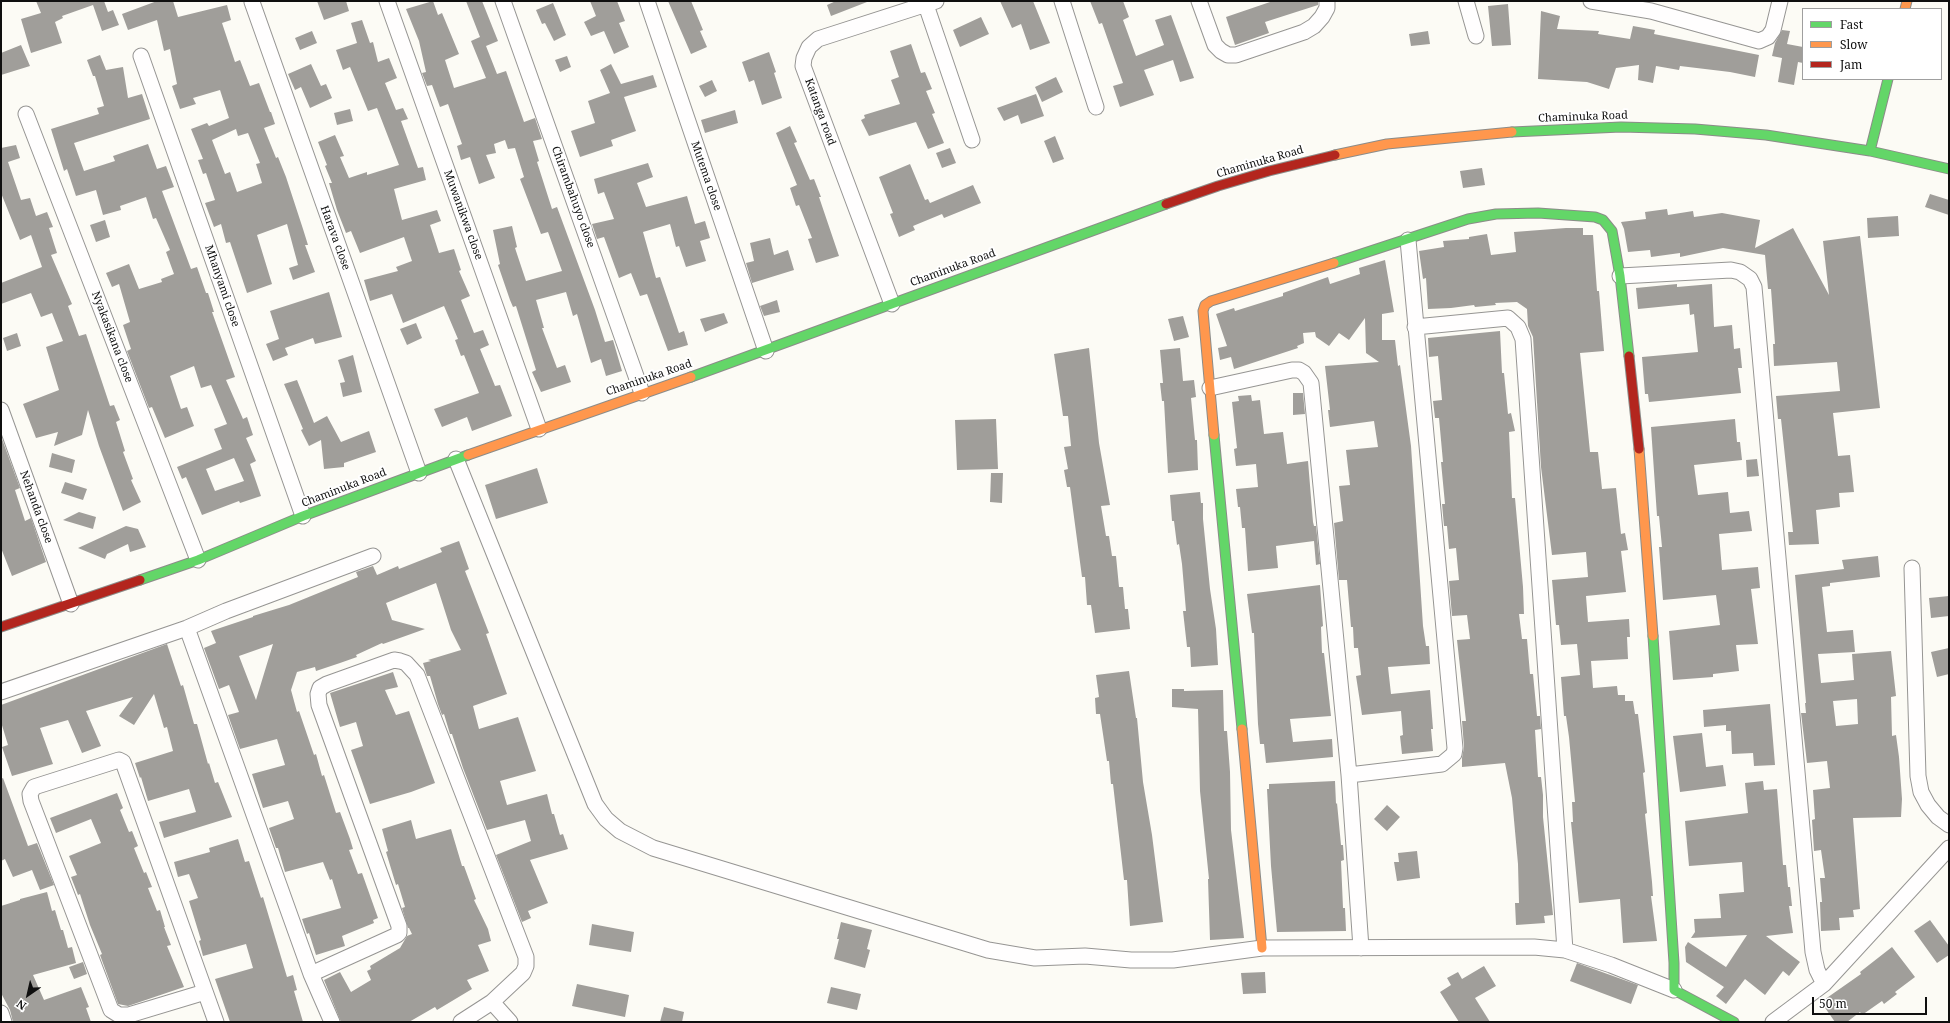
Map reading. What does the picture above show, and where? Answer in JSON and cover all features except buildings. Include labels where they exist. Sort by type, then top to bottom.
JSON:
[{"type":"main road","points":[[1870,151],[1888,80]]},
{"type":"main road","name":"Chaminuka Road","points":[[1,627],[198,560],[303,516],[539,429],[766,352],[892,304],[1218,186],[1284,167],[1387,144],[1504,132],[1621,127],[1695,129],[1766,135],[1870,151],[1949,169]]},
{"type":"main road","points":[[1262,948],[1203,311],[1210,301],[1408,240],[1468,219],[1496,214],[1538,213],[1595,217],[1603,220],[1612,231],[1620,276],[1642,474],[1662,762],[1674,963],[1674,990],[1734,1022]]},
{"type":"street","name":"Muwanikwa close","points":[[387,1],[539,429]]},
{"type":"street","name":"Chirambahuyo close","points":[[503,1],[642,393]]},
{"type":"street","name":"Mutema close","points":[[647,1],[766,352]]},
{"type":"street","points":[[1062,1],[1096,108]]},
{"type":"street","points":[[1199,1],[1215,45],[1228,55],[1236,55],[1304,32],[1314,26],[1322,17],[1327,8],[1327,1]]},
{"type":"street","points":[[1466,1],[1476,36]]},
{"type":"street","points":[[1591,1],[1652,6],[1759,41],[1768,37],[1772,30],[1780,1]]},
{"type":"street","name":"Harava close","points":[[252,2],[419,473]]},
{"type":"street","points":[[931,3],[972,140]]},
{"type":"street","name":"Katanga road","points":[[892,304],[803,66],[804,58],[809,47],[818,39],[931,3]]},
{"type":"street","name":"Mhanyami close","points":[[141,56],[303,516]]},
{"type":"street","name":"Nyakasikana close","points":[[26,114],[198,560]]},
{"type":"street","points":[[1349,775],[1442,764],[1454,754],[1408,240]]},
{"type":"street","points":[[1620,276],[1731,270],[1740,272],[1750,279],[1754,287],[1813,952],[1817,970],[1824,984]]},
{"type":"street","points":[[1415,327],[1508,318],[1518,327],[1523,339],[1565,950]]},
{"type":"street","points":[[1210,388],[1292,370],[1299,370],[1304,373],[1311,383],[1349,775],[1361,948]]},
{"type":"street","name":"Nehanda close","points":[[1,410],[72,604]]},
{"type":"street","points":[[456,459],[595,804],[606,819],[620,830],[653,848],[690,861],[988,950],[1035,958],[1085,956],[1131,960],[1173,960],[1262,948],[1508,947],[1565,950],[1611,965],[1674,990]]},
{"type":"street","points":[[1,692],[187,628],[373,556]]},
{"type":"street","points":[[1912,568],[1918,776],[1921,792],[1928,806],[1938,817],[1949,825]]},
{"type":"street","points":[[187,628],[311,974],[332,1022]]},
{"type":"street","points":[[311,974],[399,933],[399,926],[319,705],[318,694],[320,688],[326,684],[394,660],[400,661],[406,663],[417,675],[526,957],[526,966],[522,973],[492,1002],[462,1022]]},
{"type":"street","points":[[205,992],[129,1015],[119,1015],[111,1010],[31,801],[30,791],[34,787],[119,760],[123,762],[216,1022]]},
{"type":"street","points":[[1773,1022],[1824,984],[1946,856]]},
{"type":"street","points":[[492,1002],[510,1022]]},
{"type":"street","points":[[1,1013],[4,1022]]},
{"type":"traffic: fast","points":[[1870,151],[1888,80]]},
{"type":"traffic: fast","points":[[1512,132],[1621,127],[1695,129],[1766,135],[1870,151],[1949,169]]},
{"type":"traffic: fast","points":[[691,377],[1166,204]]},
{"type":"traffic: fast","points":[[1334,263],[1468,219],[1496,214],[1538,213],[1595,217],[1603,220],[1612,231],[1620,276],[1629,356]]},
{"type":"traffic: fast","points":[[1214,435],[1242,729]]},
{"type":"traffic: fast","points":[[140,580],[198,560],[303,516],[468,455]]},
{"type":"traffic: fast","points":[[1653,636],[1674,963],[1674,990],[1734,1022]]},
{"type":"traffic: slow","points":[[1905,8],[1907,1]]},
{"type":"traffic: slow","points":[[1335,155],[1387,144],[1512,132]]},
{"type":"traffic: slow","points":[[1214,435],[1203,311],[1205,305],[1211,301],[1334,263]]},
{"type":"traffic: slow","points":[[468,455],[691,377]]},
{"type":"traffic: slow","points":[[1639,449],[1653,636]]},
{"type":"traffic: slow","points":[[1242,729],[1262,948]]},
{"type":"traffic: jam","points":[[1166,204],[1218,186],[1269,171],[1335,155]]},
{"type":"traffic: jam","points":[[1629,356],[1639,449]]},
{"type":"traffic: jam","points":[[1,627],[140,580]]}]
